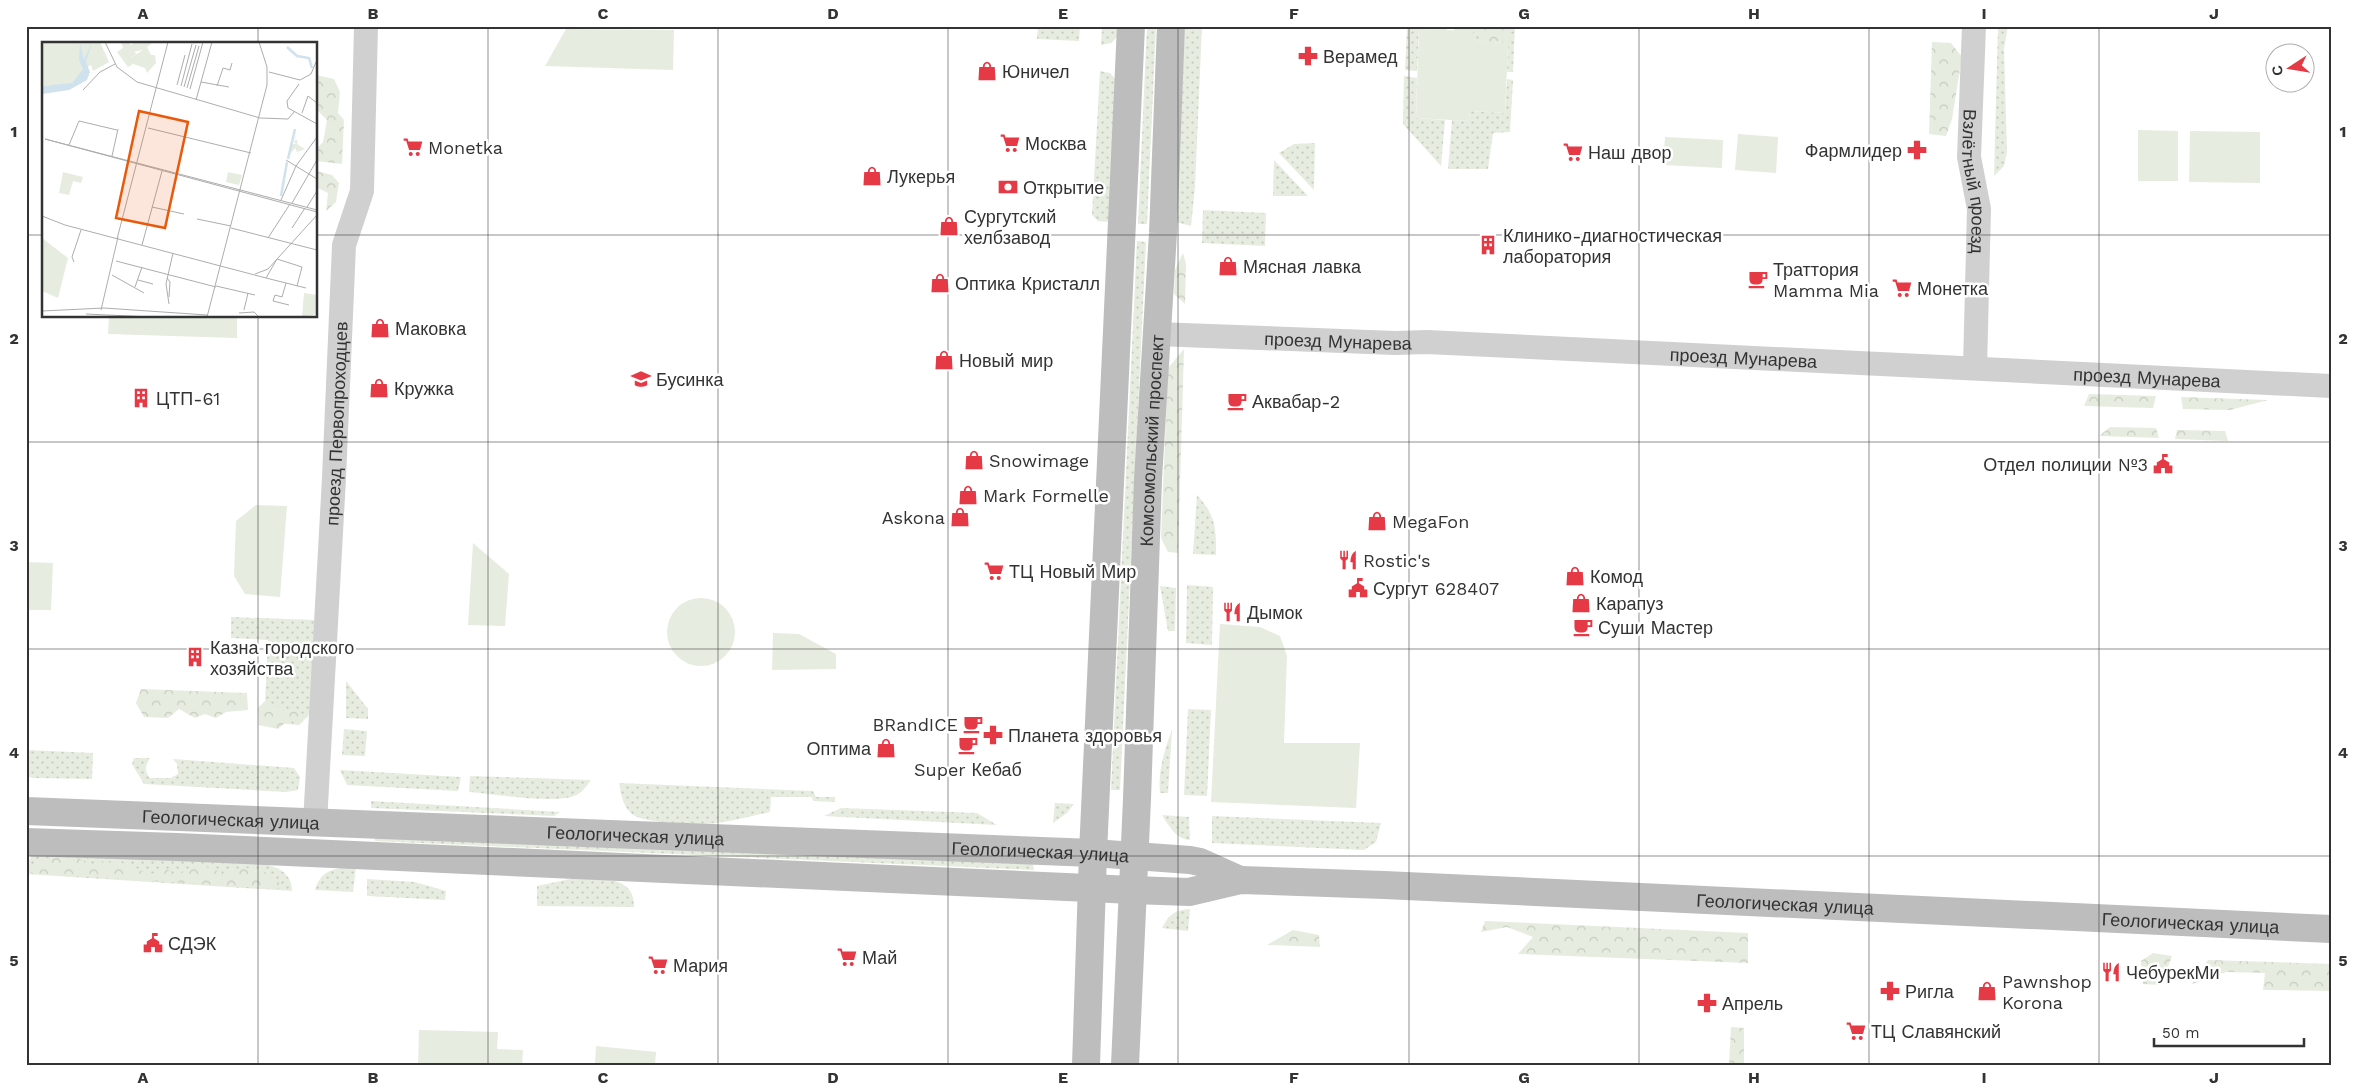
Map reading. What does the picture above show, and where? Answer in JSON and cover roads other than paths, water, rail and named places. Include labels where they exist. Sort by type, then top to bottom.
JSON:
[{"type":"main road","points":[[1086,1065],[1091,888],[1131,26]]},
{"type":"main road","name":"Комсомольский проспект","points":[[1125,1065],[1148,479],[1163,233],[1171,26]]},
{"type":"main road","name":"Геологическая улица","points":[[26,811],[1093,853],[1200,862],[1240,880]]},
{"type":"main road","name":"Геологическая улица","points":[[26,842],[177,846],[1189,892],[1240,880],[2331,929]]},
{"type":"street","name":"проезд Первопроходцев","points":[[314,823],[334,469],[344,245],[362,191],[366,26]]},
{"type":"street","name":"Взлётный проезд","points":[[1974,26],[1969,157],[1980,209],[1975,368]]},
{"type":"street","name":"проезд Мунарева","points":[[1156,334],[1395,343],[1426,342],[2331,386]]},
{"type":"place","name":"Верамед","points":[[1308,56]]},
{"type":"place","name":"Юничел","points":[[987,71]]},
{"type":"place","name":"Москва","points":[[1010,143]]},
{"type":"place","name":"Monetka","points":[[413,147]]},
{"type":"place","name":"Фармлидер","points":[[1917,150]]},
{"type":"place","name":"Наш двор","points":[[1573,152]]},
{"type":"place","name":"Лукерья","points":[[872,176]]},
{"type":"place","name":"Открытие","points":[[1008,187]]},
{"type":"place","name":"Сургутский хелбзавод","points":[[949,226]]},
{"type":"place","name":"Клинико-диагностическая лаборатория","points":[[1488,245]]},
{"type":"place","name":"Мясная лавка","points":[[1228,266]]},
{"type":"place","name":"Траттория Mamma Mia","points":[[1758,279]]},
{"type":"place","name":"Оптика Кристалл","points":[[940,283]]},
{"type":"place","name":"Монетка","points":[[1902,288]]},
{"type":"place","name":"Маковка","points":[[380,328]]},
{"type":"place","name":"Новый мир","points":[[944,360]]},
{"type":"place","name":"Бусинка","points":[[641,379]]},
{"type":"place","name":"Кружка","points":[[379,388]]},
{"type":"place","name":"ЦТП-61","points":[[141,398]]},
{"type":"place","name":"Аквабар-2","points":[[1237,401]]},
{"type":"place","name":"Snowimage","points":[[974,460]]},
{"type":"place","name":"Отдел полиции №3","points":[[2163,464]]},
{"type":"place","name":"Mark Formelle","points":[[968,495]]},
{"type":"place","name":"Askona","points":[[960,517]]},
{"type":"place","name":"MegaFon","points":[[1377,521]]},
{"type":"place","name":"Rostic's","points":[[1348,560]]},
{"type":"place","name":"ТЦ Новый Мир","points":[[994,571]]},
{"type":"place","name":"Комод","points":[[1575,576]]},
{"type":"place","name":"Сургут 628407","points":[[1358,588]]},
{"type":"place","name":"Карапуз","points":[[1581,603]]},
{"type":"place","name":"Дымок","points":[[1232,612]]},
{"type":"place","name":"Суши Мастер","points":[[1583,627]]},
{"type":"place","name":"Казна городского хозяйства","points":[[195,657]]},
{"type":"place","name":"BRandICE","points":[[973,724]]},
{"type":"place","name":"Планета здоровья","points":[[993,735]]},
{"type":"place","name":"Super Кебаб","points":[[968,745]]},
{"type":"place","name":"Оптима","points":[[886,748]]},
{"type":"place","name":"СДЭК","points":[[153,943]]},
{"type":"place","name":"Май","points":[[847,957]]},
{"type":"place","name":"Мария","points":[[658,965]]},
{"type":"place","name":"ЧебурекМи","points":[[2111,972]]},
{"type":"place","name":"Ригла","points":[[1890,991]]},
{"type":"place","name":"Pawnshop Korona","points":[[1987,991]]},
{"type":"place","name":"Апрель","points":[[1707,1003]]},
{"type":"place","name":"ТЦ Славянский","points":[[1856,1031]]}]
